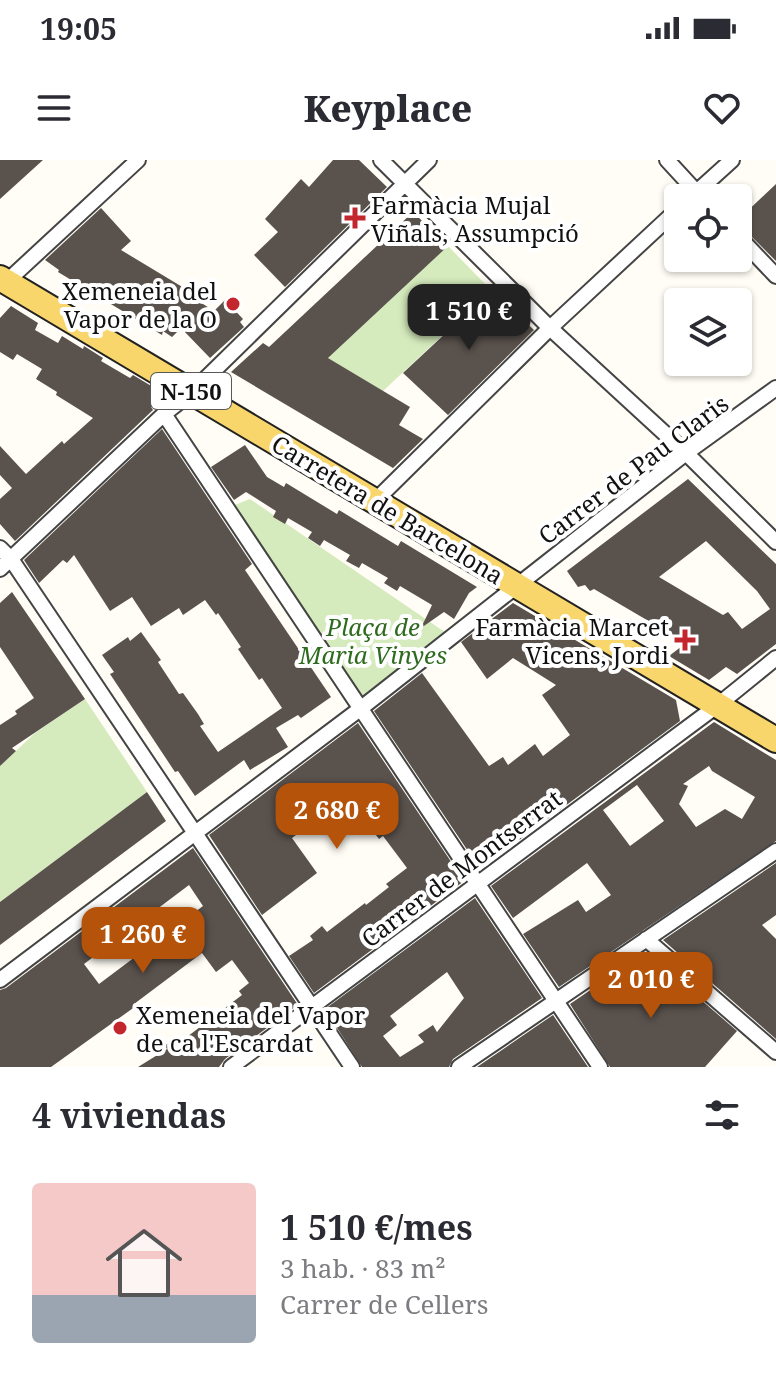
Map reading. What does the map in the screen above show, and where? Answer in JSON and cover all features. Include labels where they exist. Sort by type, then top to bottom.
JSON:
[{"type":"main road","name":"Carretera de Barcelona","points":[[2,283],[192,392],[776,740]]},
{"type":"street","points":[[2,283],[138,160]]},
{"type":"street","points":[[381,160],[550,328],[686,453],[776,542]]},
{"type":"street","points":[[352,1067],[196,833],[4,558],[192,392],[429,160]]},
{"type":"street","points":[[667,160],[686,184]]},
{"type":"street","points":[[708,184],[732,160]]},
{"type":"street","points":[[375,501],[550,328],[664,222]]},
{"type":"street","points":[[752,251],[776,276]]},
{"type":"street","name":"Carrer de Pau Claris","points":[[0,980],[360,709],[686,453],[776,388]]},
{"type":"street","points":[[164,414],[600,1067]]},
{"type":"street","name":"Carrer de Montserrat","points":[[231,1067],[718,705],[776,658]]},
{"type":"street","points":[[459,1067],[776,851]]},
{"type":"street","points":[[646,939],[776,1052]]},
{"type":"green space","points":[[448,246],[491,290],[383,391],[328,358]]},
{"type":"green space","name":"Plaça de Maria Vinyes","points":[[250,499],[452,637],[363,706],[227,508]]},
{"type":"green space","points":[[85,699],[147,792],[0,902],[0,766],[35,733]]},
{"type":"building","points":[[0,160],[43,160],[0,199]]},
{"type":"building","points":[[333,160],[359,160],[387,187],[285,287],[254,255],[278,232],[265,219],[301,179],[309,187]]},
{"type":"building","points":[[776,184],[776,261],[752,237],[752,207]]},
{"type":"building","points":[[101,208],[131,241],[121,250],[194,294],[192,297],[214,311],[225,300],[243,319],[240,322],[244,327],[210,358],[181,328],[172,337],[163,331],[162,335],[58,272],[45,260]]},
{"type":"building","points":[[413,212],[448,246],[328,358],[410,407],[399,425],[423,439],[393,468],[231,372],[263,343],[269,347]]},
{"type":"building","points":[[492,290],[534,330],[448,415],[403,373]]},
{"type":"building","points":[[11,306],[38,323],[35,330],[58,343],[62,336],[83,349],[84,346],[103,358],[101,361],[153,387],[151,390],[162,397],[151,407],[153,410],[15,541],[0,524],[0,499],[12,488],[0,475],[0,446],[26,474],[93,418],[36,379],[42,369],[17,354],[13,360],[0,352],[0,318]]},
{"type":"building","points":[[162,429],[252,564],[245,570],[331,697],[301,718],[298,715],[276,728],[288,747],[250,770],[244,760],[195,796],[178,771],[175,772],[110,674],[114,672],[102,655],[141,632],[161,660],[158,662],[179,694],[183,693],[198,714],[204,724],[200,726],[218,752],[282,708],[238,649],[241,647],[218,613],[216,615],[205,600],[183,615],[179,608],[151,626],[132,597],[110,611],[74,555],[67,563],[63,560],[39,583],[24,560]]},
{"type":"building","points":[[245,445],[267,477],[284,487],[286,483],[337,514],[339,510],[398,546],[401,541],[477,587],[469,593],[454,619],[444,612],[421,628],[432,605],[400,586],[397,591],[384,583],[388,578],[362,563],[359,568],[346,561],[350,555],[324,540],[320,546],[308,538],[312,532],[288,518],[285,524],[273,517],[276,511],[246,492],[234,500],[211,467]]},
{"type":"building","points":[[688,479],[776,564],[776,644],[737,674],[726,667],[709,680],[669,656],[686,643],[594,589],[590,591],[585,585],[578,587],[567,571]],"holes":[[[706,541],[757,591],[770,609],[742,629],[728,612],[723,615],[659,577]]]},
{"type":"building","points":[[12,592],[85,699],[12,748],[16,751],[0,766],[0,725],[34,698],[0,647],[0,603]]},
{"type":"building","points":[[513,603],[676,700],[680,721],[480,869],[374,711],[422,673],[489,766],[503,757],[508,765],[535,744],[543,756],[570,735],[542,695],[556,685],[513,658],[487,679],[461,642]]},
{"type":"building","points":[[714,722],[776,760],[776,841],[559,987],[523,934],[578,900],[586,912],[611,895],[587,863],[513,918],[491,886]],"holes":[[[709,766],[712,771],[755,797],[742,819],[725,809],[696,827],[679,804],[688,786],[683,784]],[[637,785],[664,821],[630,846],[603,810]]]},
{"type":"building","points":[[358,723],[464,881],[314,993],[289,956],[313,940],[310,936],[322,926],[327,932],[366,905],[407,868],[383,836],[379,839],[347,797],[292,838],[317,873],[262,915],[209,835]]},
{"type":"building","points":[[147,792],[166,821],[0,945],[0,902]]},
{"type":"building","points":[[193,848],[298,1005],[225,1059],[219,1067],[138,1067],[167,1049],[165,1045],[176,1039],[179,1043],[242,995],[239,991],[249,983],[232,960],[216,972],[202,953],[134,1004],[136,1006],[51,1067],[0,1067],[0,990]],"holes":[[[189,885],[203,906],[99,984],[84,964]]]},
{"type":"building","points":[[776,863],[776,915],[762,925],[776,939],[776,1039],[663,940]]},
{"type":"building","points":[[475,898],[542,998],[453,1059],[449,1067],[362,1067],[325,1009]],"holes":[[[447,972],[464,998],[437,1032],[433,1025],[418,1035],[424,1042],[400,1057],[383,1036],[397,1025],[390,1016]]]},
{"type":"building","points":[[646,952],[737,1031],[705,1067],[610,1067],[570,1004]]},
{"type":"building","points":[[553,1015],[588,1067],[477,1067]]},
{"type":"place","name":"Farmàcia Mujal Viñals, Assumpció","points":[[355,218]]},
{"type":"place","name":"Xemeneia del Vapor de la O","points":[[233,304]]},
{"type":"place","name":"Farmàcia Marcet Vicens, Jordi","points":[[685,640]]},
{"type":"place","name":"Xemeneia del Vapor de ca l'Escardat","points":[[120,1028]]}]
